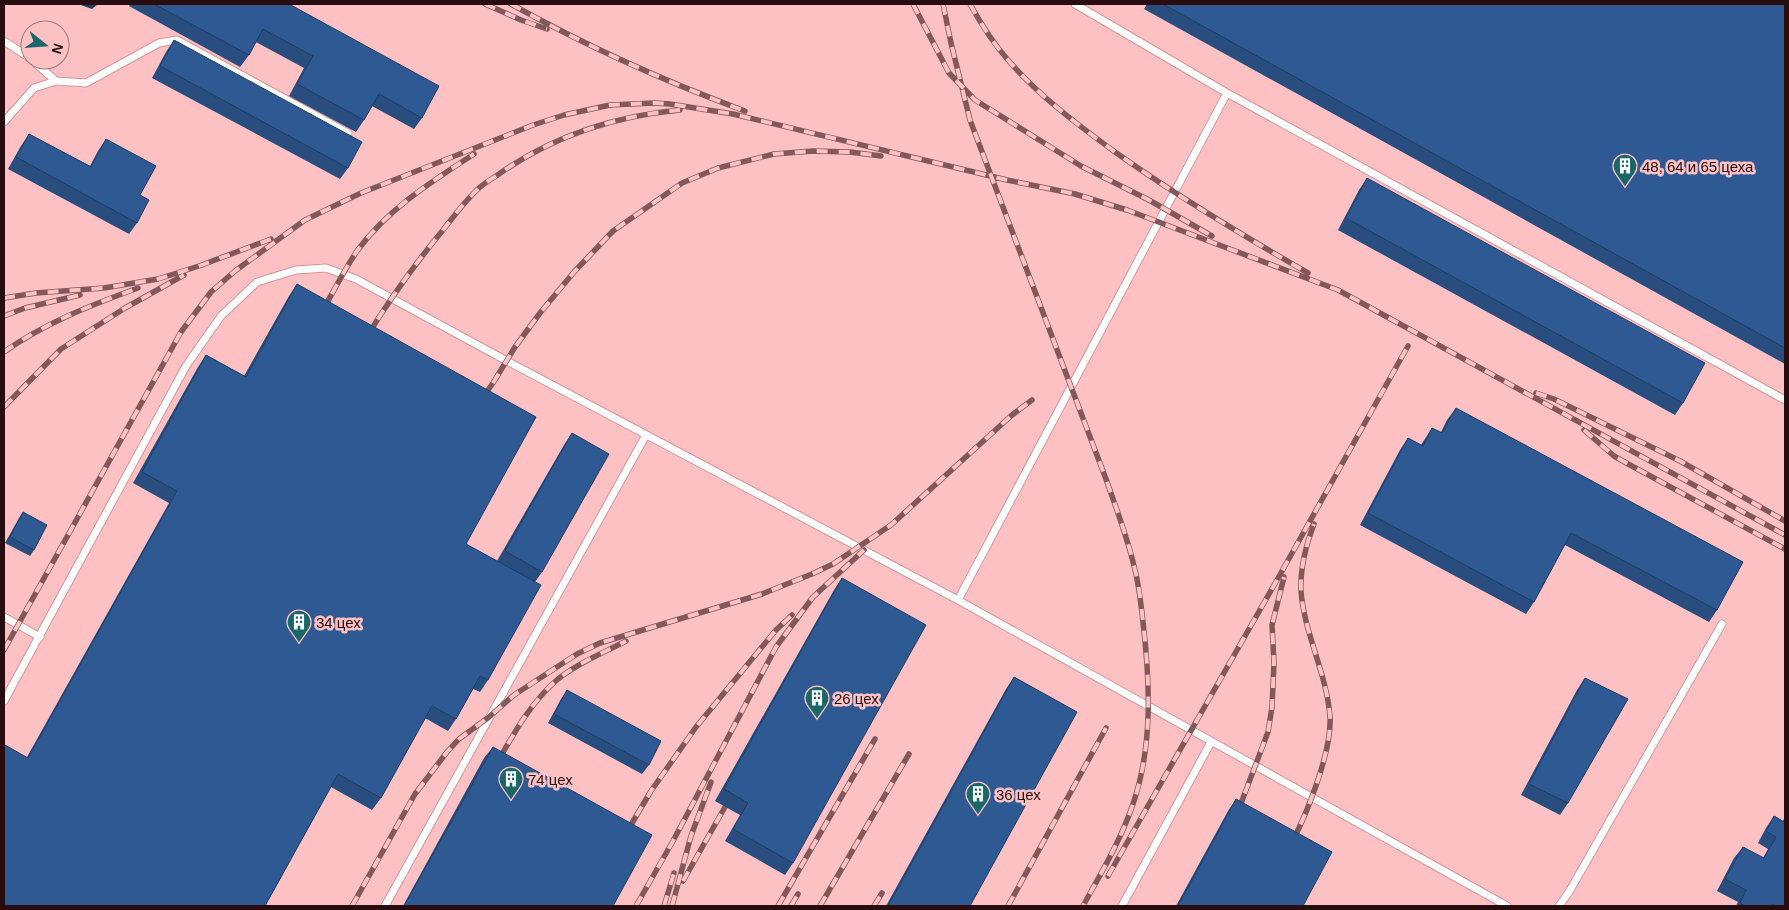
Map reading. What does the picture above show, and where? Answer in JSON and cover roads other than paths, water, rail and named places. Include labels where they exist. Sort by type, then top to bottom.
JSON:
[{"type":"lane","points":[[1075,4],[1227,93],[1785,400]]},
{"type":"lane","points":[[4,40],[20,51]]},
{"type":"lane","points":[[4,122],[34,88],[56,80],[86,83],[159,43],[177,40],[348,133]]},
{"type":"lane","points":[[44,70],[56,80]]},
{"type":"lane","points":[[958,600],[1227,93]]},
{"type":"lane","points":[[4,701],[186,366],[220,316],[257,282],[296,270],[326,268],[356,279],[958,600],[1507,906]]},
{"type":"lane","points":[[385,906],[646,435]]},
{"type":"lane","points":[[4,617],[40,637]]},
{"type":"lane","points":[[1559,906],[1569,892],[1722,624]]},
{"type":"lane","points":[[1122,906],[1211,742]]},
{"type":"railway","points":[[485,4],[547,29]]},
{"type":"railway","points":[[511,4],[626,62],[685,88],[745,111]]},
{"type":"railway","points":[[913,4],[949,73],[975,100],[1081,166],[1149,200],[1212,236]]},
{"type":"railway","points":[[943,4],[970,120],[1106,479],[1128,544],[1140,594],[1148,691],[1147,737],[1144,760],[1133,804],[1123,830],[1083,906]]},
{"type":"railway","points":[[970,4],[987,33],[1008,60],[1032,85],[1073,120],[1162,184],[1234,230],[1308,273]]},
{"type":"railway","points":[[4,650],[181,332],[211,292],[235,271],[305,220],[361,193],[533,125],[564,115],[610,105],[670,104],[733,114],[1007,180],[1075,194],[1127,210],[1338,290],[1785,535]]},
{"type":"railway","points":[[366,338],[422,256],[464,204],[483,185],[541,149],[585,130],[632,117],[680,110]]},
{"type":"railway","points":[[480,401],[515,347],[574,272],[613,231],[682,183],[718,168],[774,154],[813,151],[850,152],[881,156]]},
{"type":"railway","points":[[321,313],[357,251],[382,222],[411,197],[474,154]]},
{"type":"railway","points":[[4,298],[36,293],[104,288],[158,279],[271,239]]},
{"type":"railway","points":[[4,407],[61,349],[125,308],[184,275]]},
{"type":"railway","points":[[4,352],[52,323],[138,288]]},
{"type":"railway","points":[[4,316],[25,308],[80,295]]},
{"type":"railway","points":[[1108,876],[1408,346]]},
{"type":"railway","points":[[1536,393],[1554,399],[1680,461],[1785,521]]},
{"type":"railway","points":[[352,906],[415,794],[447,752],[459,739],[489,717],[514,695],[577,654],[600,643],[762,594],[833,564],[891,525],[1012,415],[1032,400]]},
{"type":"railway","points":[[1584,430],[1614,456],[1785,549]]},
{"type":"railway","points":[[1291,844],[1317,782],[1330,731],[1330,717],[1325,685],[1306,622],[1301,591],[1304,557],[1314,524]]},
{"type":"railway","points":[[636,906],[673,841],[776,647],[813,597],[864,550]]},
{"type":"railway","points":[[1237,814],[1268,732],[1272,707],[1274,663],[1272,625],[1284,577]]},
{"type":"railway","points":[[625,835],[651,791],[696,727],[776,630],[792,615]]},
{"type":"railway","points":[[497,763],[524,718],[548,688],[574,668],[626,641]]},
{"type":"railway","points":[[1008,906],[1106,728]]},
{"type":"railway","points":[[778,906],[875,739]]},
{"type":"railway","points":[[820,906],[909,754]]},
{"type":"railway","points":[[672,906],[691,836],[711,782]]},
{"type":"railway","points":[[683,881],[725,807]]},
{"type":"railway","points":[[664,906],[674,873]]},
{"type":"railway","points":[[874,906],[882,893]]},
{"type":"railway","points":[[791,906],[798,894]]},
{"type":"place","name":"48, 64 и 65 цеха","points":[[1625,187]]},
{"type":"place","name":"34 цех","points":[[299,643]]},
{"type":"place","name":"26 цех","points":[[817,719]]},
{"type":"place","name":"74 цех","points":[[511,800]]},
{"type":"place","name":"36 цех","points":[[978,815]]}]
